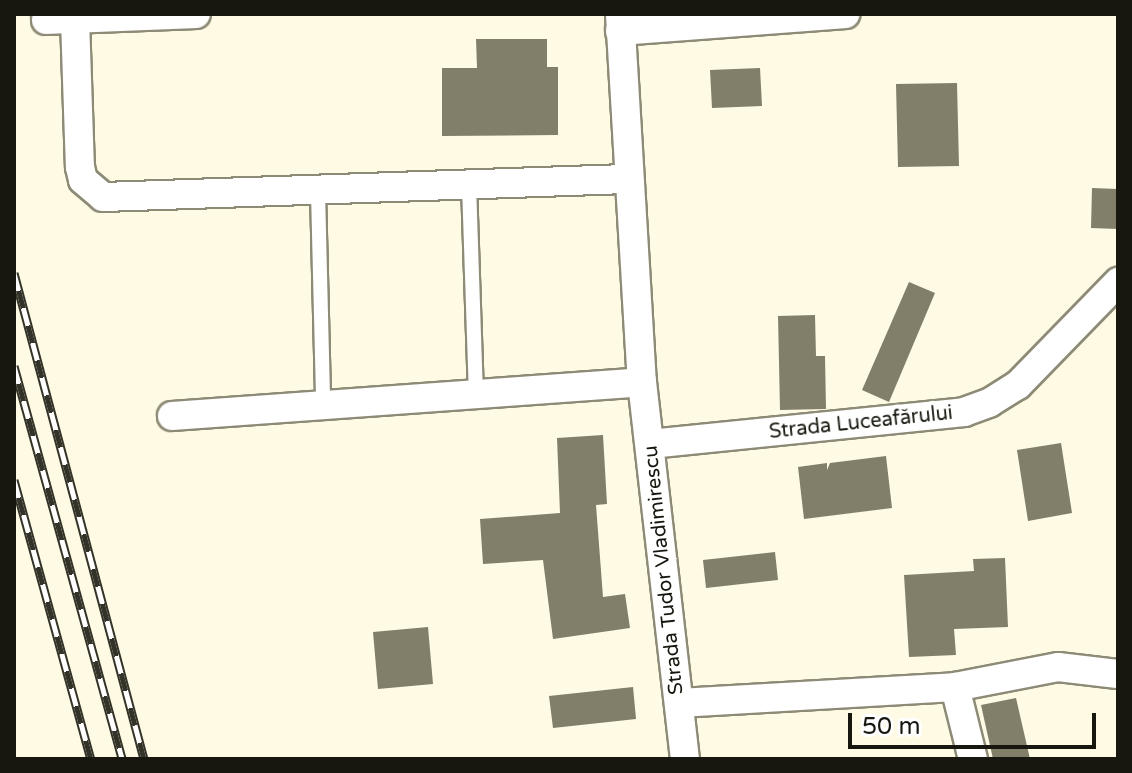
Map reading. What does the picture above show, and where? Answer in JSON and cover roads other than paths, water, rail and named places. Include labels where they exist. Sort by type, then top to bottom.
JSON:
[{"type":"street","points":[[46,20],[196,14]]},
{"type":"street","points":[[620,23],[845,14]]},
{"type":"street","points":[[75,19],[80,167],[91,190],[118,198],[626,179]]},
{"type":"street","name":"Strada Tudor Vladimirescu","points":[[620,23],[626,179],[642,382],[685,759]]},
{"type":"street","name":"Strada Luceafărului","points":[[650,444],[964,412],[989,403],[1018,385],[1118,282]]},
{"type":"street","points":[[172,416],[642,382]]},
{"type":"street","points":[[679,703],[955,687],[1058,667],[1118,674]]},
{"type":"street","points":[[955,687],[973,759]]},
{"type":"lane","points":[[469,185],[476,394]]},
{"type":"lane","points":[[318,192],[323,403]]},
{"type":"railway","points":[[14,273],[144,759]]},
{"type":"railway","points":[[14,366],[122,759]]},
{"type":"railway","points":[[14,480],[91,759]]}]
